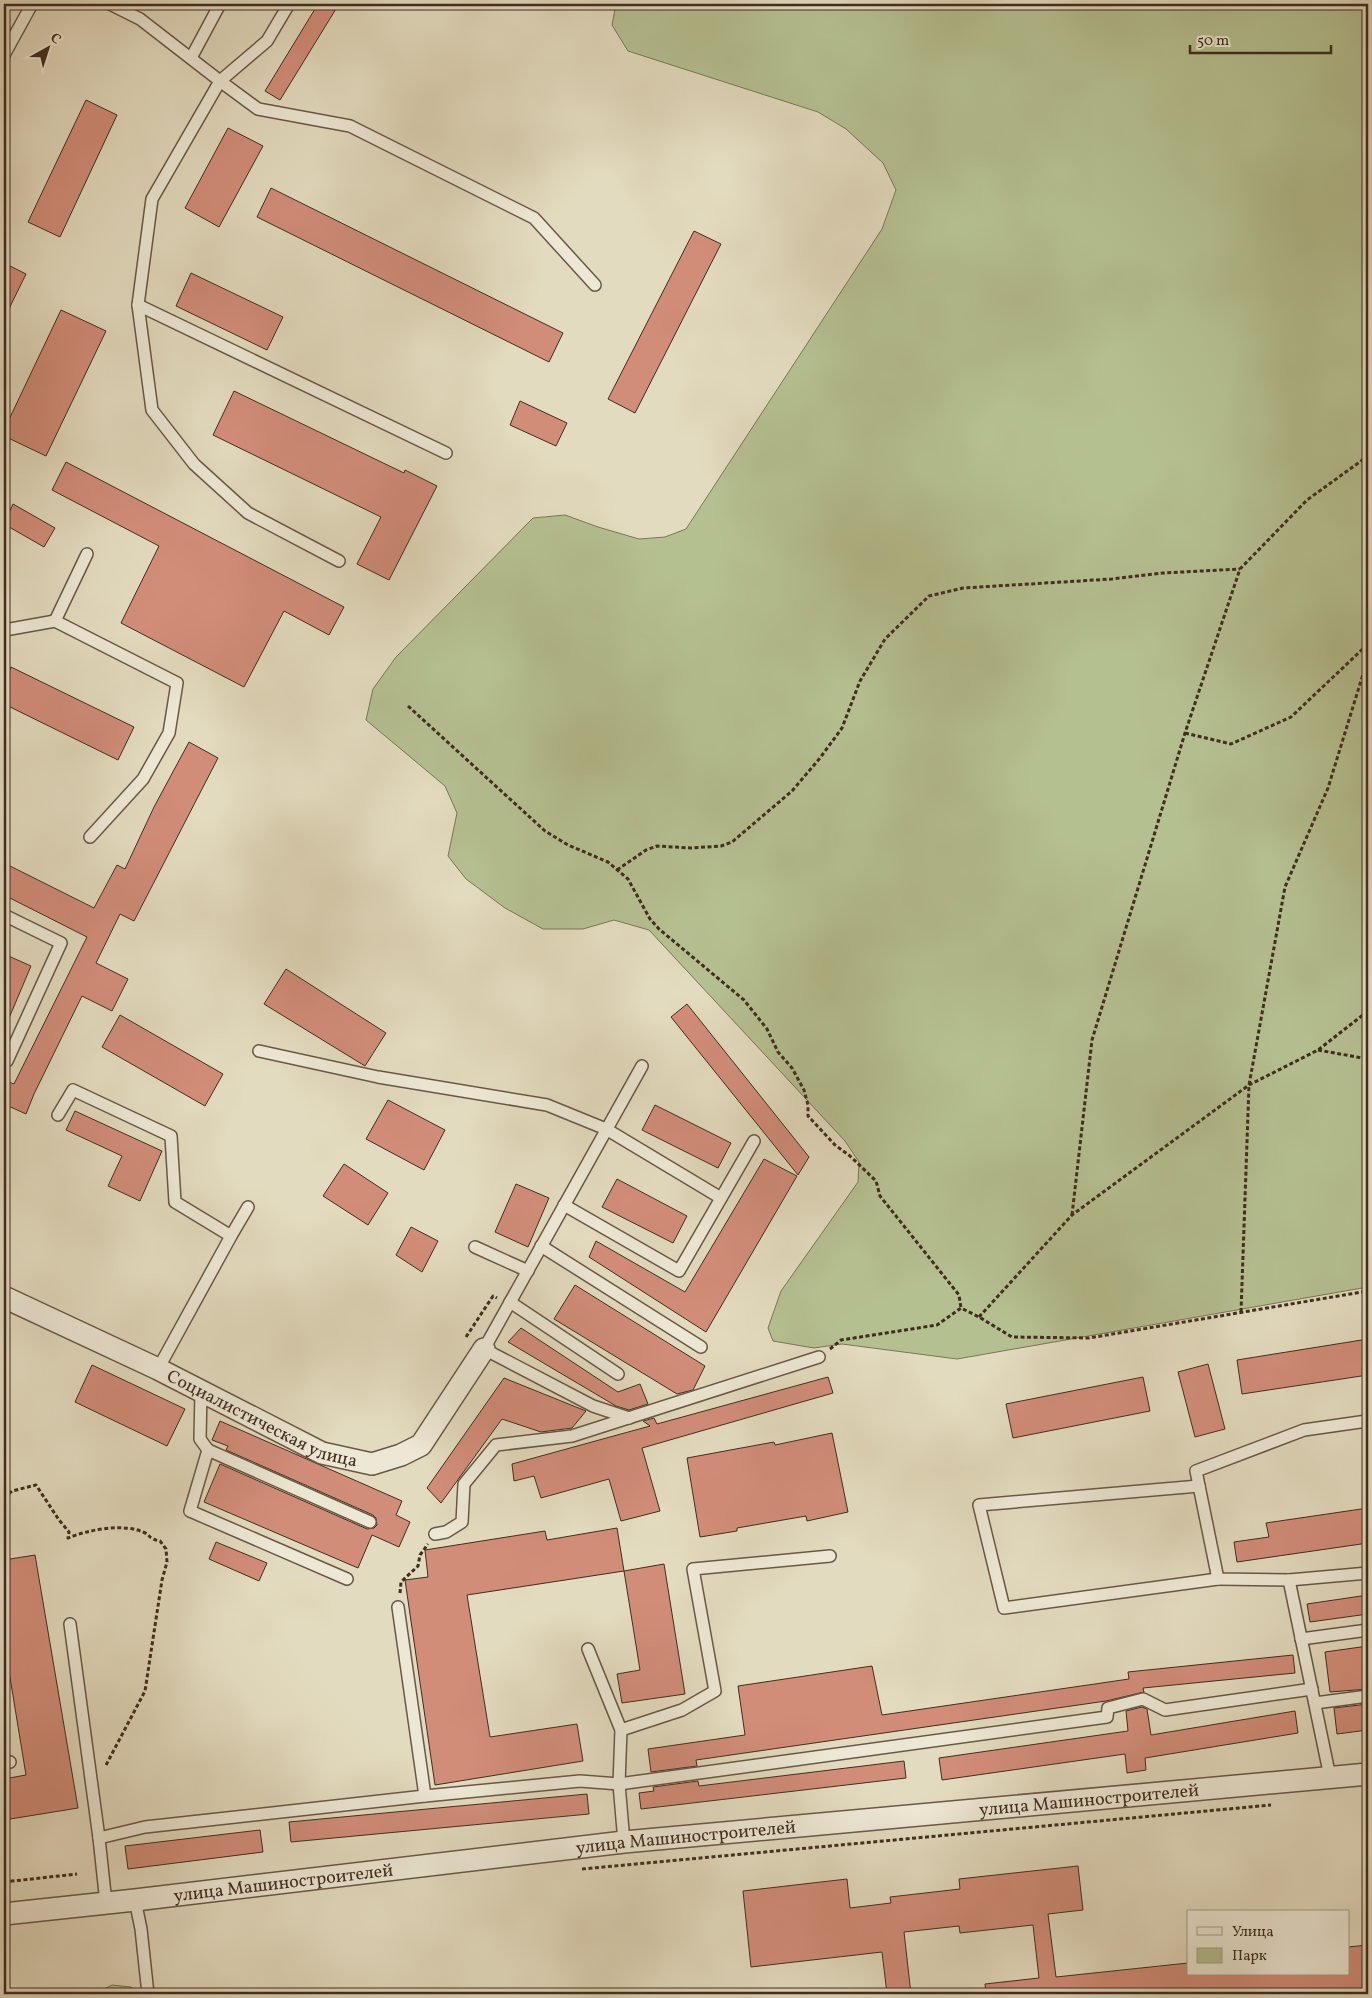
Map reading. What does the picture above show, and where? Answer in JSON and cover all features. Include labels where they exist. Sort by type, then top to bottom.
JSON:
[{"type":"street","name":"Социалистическая улица","points":[[4,1297],[158,1370],[322,1452],[372,1464],[401,1455],[420,1445],[484,1350]]},
{"type":"street","name":"улица Машиностроителей","points":[[4,1914],[624,1842],[1368,1774]]},
{"type":"lane","points":[[4,56],[32,4]]},
{"type":"lane","points":[[110,4],[140,19],[258,109],[350,126],[534,218],[595,285]]},
{"type":"lane","points":[[191,58],[220,4]]},
{"type":"lane","points":[[289,4],[267,41],[220,81],[152,199],[138,305],[152,410],[194,464],[248,513],[339,562]]},
{"type":"lane","points":[[138,305],[446,453]]},
{"type":"lane","points":[[55,621],[87,554]]},
{"type":"lane","points":[[4,633],[5,630],[55,621],[177,683],[169,733],[143,779],[90,837]]},
{"type":"lane","points":[[4,915],[61,943],[7,1061],[4,1060]]},
{"type":"lane","points":[[259,1050],[378,1077],[547,1104],[606,1130],[721,1198]]},
{"type":"lane","points":[[629,1418],[592,1406],[484,1350],[642,1066]]},
{"type":"lane","points":[[58,1115],[73,1090],[171,1136],[175,1202],[231,1236]]},
{"type":"lane","points":[[564,1205],[679,1271],[754,1141]]},
{"type":"lane","points":[[158,1370],[248,1207]]},
{"type":"lane","points":[[541,1246],[701,1347]]},
{"type":"lane","points":[[475,1247],[528,1271]]},
{"type":"lane","points":[[510,1302],[618,1374]]},
{"type":"lane","points":[[435,1534],[446,1532],[462,1522],[464,1484],[496,1445],[572,1436],[819,1357]]},
{"type":"lane","points":[[200,1391],[200,1439],[208,1450],[370,1522]]},
{"type":"lane","points":[[1218,1579],[1196,1471],[1304,1430],[1366,1421]]},
{"type":"lane","points":[[208,1450],[190,1511],[347,1579]]},
{"type":"lane","points":[[1198,1486],[979,1505],[1004,1608],[1218,1579],[1289,1580],[1368,1573]]},
{"type":"lane","points":[[621,1730],[682,1710],[715,1691],[694,1568],[830,1556]]},
{"type":"lane","points":[[1289,1580],[1330,1777]]},
{"type":"lane","points":[[398,1607],[426,1796]]},
{"type":"lane","points":[[70,1624],[94,1788],[106,1903]]},
{"type":"lane","points":[[1301,1639],[1368,1630]]},
{"type":"lane","points":[[588,1649],[621,1730],[618,1784],[624,1842]]},
{"type":"lane","points":[[99,1838],[145,1827],[426,1796],[580,1781],[618,1784],[1107,1717],[1108,1708],[1143,1699],[1165,1710],[1312,1689]]},
{"type":"lane","points":[[1315,1703],[1368,1696]]},
{"type":"lane","points":[[135,1900],[141,1929],[148,1994]]},
{"type":"path","points":[[1072,1215],[1092,1040],[1185,733],[1240,569],[1308,500],[1368,456]]},
{"type":"path","points":[[617,870],[646,850],[657,846],[691,848],[721,846],[732,842],[792,791],[842,728],[860,681],[885,639],[929,596],[963,588],[1240,569]]},
{"type":"path","points":[[1185,733],[1231,744],[1291,717],[1368,644]]},
{"type":"path","points":[[1241,1312],[1249,1084],[1285,887],[1328,788],[1368,658]]},
{"type":"path","points":[[408,706],[545,831],[568,845],[608,862],[628,879],[650,919],[659,929],[744,1000],[767,1029],[778,1052],[792,1068],[804,1090],[808,1105],[808,1116],[876,1182],[880,1196],[958,1295],[961,1308]]},
{"type":"path","points":[[979,1317],[1072,1215],[1249,1084],[1318,1050],[1368,1011]]},
{"type":"path","points":[[1318,1050],[1368,1059]]},
{"type":"path","points":[[961,1308],[1012,1337],[1089,1338],[1368,1291]]},
{"type":"path","points":[[462,1343],[492,1296],[510,1302]]},
{"type":"path","points":[[819,1357],[841,1340],[937,1325],[961,1308]]},
{"type":"path","points":[[4,1498],[12,1491],[36,1485],[69,1532],[68,1538],[81,1533],[116,1528],[144,1532],[152,1540],[160,1541],[166,1549],[167,1562],[162,1580],[145,1691],[94,1788]]},
{"type":"path","points":[[398,1607],[402,1582],[418,1566],[420,1555],[435,1534]]},
{"type":"path","points":[[577,1870],[1281,1804]]},
{"type":"path","points":[[4,1882],[77,1874]]},
{"type":"green space","points":[[616,4],[1368,4],[1368,1287],[957,1359],[842,1344],[814,1348],[773,1341],[768,1328],[781,1291],[858,1182],[859,1162],[845,1141],[649,930],[614,920],[583,929],[543,929],[505,908],[466,879],[448,856],[457,813],[445,786],[366,720],[373,689],[396,657],[533,518],[565,515],[639,539],[665,537],[686,529],[882,229],[896,190],[883,163],[846,129],[818,112],[628,51],[612,25]]},
{"type":"green space","points":[[112,1985],[131,1987],[140,1994],[94,1994]]},
{"type":"building","points":[[318,4],[339,4],[280,100],[265,91]]},
{"type":"building","points":[[86,100],[117,115],[60,237],[28,222]]},
{"type":"building","points":[[228,128],[263,146],[219,227],[185,208]]},
{"type":"building","points":[[271,188],[563,333],[549,362],[257,217]]},
{"type":"building","points":[[694,231],[721,244],[635,413],[608,399]]},
{"type":"building","points":[[4,263],[26,274],[4,319]]},
{"type":"building","points":[[191,273],[283,317],[267,350],[176,306]]},
{"type":"building","points":[[61,310],[106,331],[46,456],[4,436],[4,430]]},
{"type":"building","points":[[234,391],[404,473],[405,470],[437,486],[389,580],[357,564],[381,517],[213,435]]},
{"type":"building","points":[[520,401],[567,423],[556,446],[510,425]]},
{"type":"building","points":[[66,462],[344,607],[329,635],[284,611],[244,687],[121,623],[159,546],[52,490]]},
{"type":"building","points":[[13,504],[55,528],[44,547],[4,524]]},
{"type":"building","points":[[11,667],[134,727],[118,760],[4,704],[4,683]]},
{"type":"building","points":[[189,742],[218,758],[134,921],[120,914],[96,963],[128,979],[112,1011],[82,996],[26,1114],[4,1104],[4,1080],[14,1084],[87,937],[4,895],[4,863],[94,908],[117,865],[125,869],[154,807]]},
{"type":"building","points":[[4,954],[31,966],[4,1030]]},
{"type":"building","points":[[286,969],[386,1033],[365,1066],[264,1004]]},
{"type":"building","points":[[687,1004],[809,1157],[798,1175],[671,1017]]},
{"type":"building","points":[[120,1015],[223,1074],[205,1106],[102,1047]]},
{"type":"building","points":[[388,1100],[445,1130],[424,1170],[366,1139]]},
{"type":"building","points":[[655,1105],[731,1143],[718,1168],[642,1130]]},
{"type":"building","points":[[75,1111],[162,1151],[140,1201],[108,1186],[122,1156],[66,1130]]},
{"type":"building","points":[[764,1159],[797,1176],[706,1332],[589,1257],[596,1241],[685,1292]]},
{"type":"building","points":[[344,1164],[388,1193],[368,1225],[323,1196]]},
{"type":"building","points":[[617,1179],[687,1216],[673,1243],[602,1207]]},
{"type":"building","points":[[516,1184],[549,1198],[528,1247],[495,1232]]},
{"type":"building","points":[[411,1227],[438,1241],[422,1272],[396,1255]]},
{"type":"building","points":[[575,1285],[705,1366],[693,1390],[677,1394],[554,1319]]},
{"type":"building","points":[[521,1328],[618,1392],[640,1384],[648,1404],[629,1410],[616,1406],[508,1342]]},
{"type":"building","points":[[1368,1339],[1368,1375],[1242,1394],[1237,1360]]},
{"type":"building","points":[[1208,1364],[1225,1429],[1195,1437],[1178,1372]]},
{"type":"building","points":[[92,1365],[185,1409],[167,1446],[75,1402]]},
{"type":"building","points":[[828,1377],[833,1393],[642,1448],[660,1511],[621,1521],[609,1479],[541,1498],[534,1476],[514,1481],[512,1464],[650,1426],[643,1421],[654,1418],[657,1424]]},
{"type":"building","points":[[1143,1377],[1150,1411],[1013,1438],[1006,1404]]},
{"type":"building","points":[[504,1378],[586,1411],[572,1428],[541,1432],[502,1419],[441,1503],[427,1488]]},
{"type":"building","points":[[220,1421],[402,1501],[396,1515],[410,1522],[399,1547],[372,1535],[358,1568],[204,1502],[220,1464],[367,1529],[374,1528],[377,1525],[376,1518],[373,1515],[226,1450],[228,1446],[212,1440]]},
{"type":"building","points":[[832,1433],[848,1512],[807,1521],[806,1516],[737,1528],[737,1531],[700,1537],[687,1458],[774,1442],[775,1445]]},
{"type":"building","points":[[1368,1508],[1368,1543],[1237,1562],[1234,1542],[1269,1537],[1266,1523]]},
{"type":"building","points":[[617,1528],[624,1571],[467,1595],[490,1737],[577,1724],[583,1761],[435,1785],[405,1580],[428,1577],[425,1550],[545,1531],[547,1540]]},
{"type":"building","points":[[216,1542],[267,1563],[259,1581],[209,1559]]},
{"type":"building","points":[[35,1555],[78,1808],[4,1820],[4,1779],[26,1775],[4,1641],[4,1560]]},
{"type":"building","points":[[664,1564],[685,1694],[622,1703],[617,1674],[640,1670],[624,1571]]},
{"type":"building","points":[[1368,1595],[1368,1614],[1310,1622],[1307,1604]]},
{"type":"building","points":[[1368,1646],[1368,1689],[1330,1692],[1325,1652]]},
{"type":"building","points":[[1293,1655],[1295,1673],[1143,1688],[1144,1692],[1106,1701],[696,1760],[697,1766],[651,1772],[648,1749],[745,1735],[738,1686],[872,1666],[882,1715],[1129,1679],[1128,1672]]},
{"type":"building","points":[[1368,1704],[1368,1730],[1337,1734],[1334,1708]]},
{"type":"building","points":[[1142,1707],[1147,1709],[1151,1735],[1295,1711],[1298,1733],[1145,1758],[1146,1770],[1127,1773],[1125,1754],[942,1780],[939,1758],[1128,1731],[1126,1711]]},
{"type":"building","points":[[904,1761],[906,1778],[641,1809],[639,1793],[654,1791],[653,1787],[698,1781],[699,1786]]},
{"type":"building","points":[[587,1794],[589,1814],[291,1842],[289,1822]]},
{"type":"building","points":[[260,1830],[263,1852],[128,1869],[125,1846]]},
{"type":"building","points":[[1078,1866],[1083,1910],[1048,1914],[1056,1977],[1187,1963],[1187,1976],[1350,1976],[1350,1947],[1368,1945],[1368,1994],[986,1994],[985,1984],[1039,1978],[1033,1925],[960,1933],[959,1926],[904,1932],[911,1994],[887,1994],[882,1952],[751,1967],[743,1891],[847,1879],[850,1908],[891,1903],[890,1897],[960,1889],[959,1879]]}]
